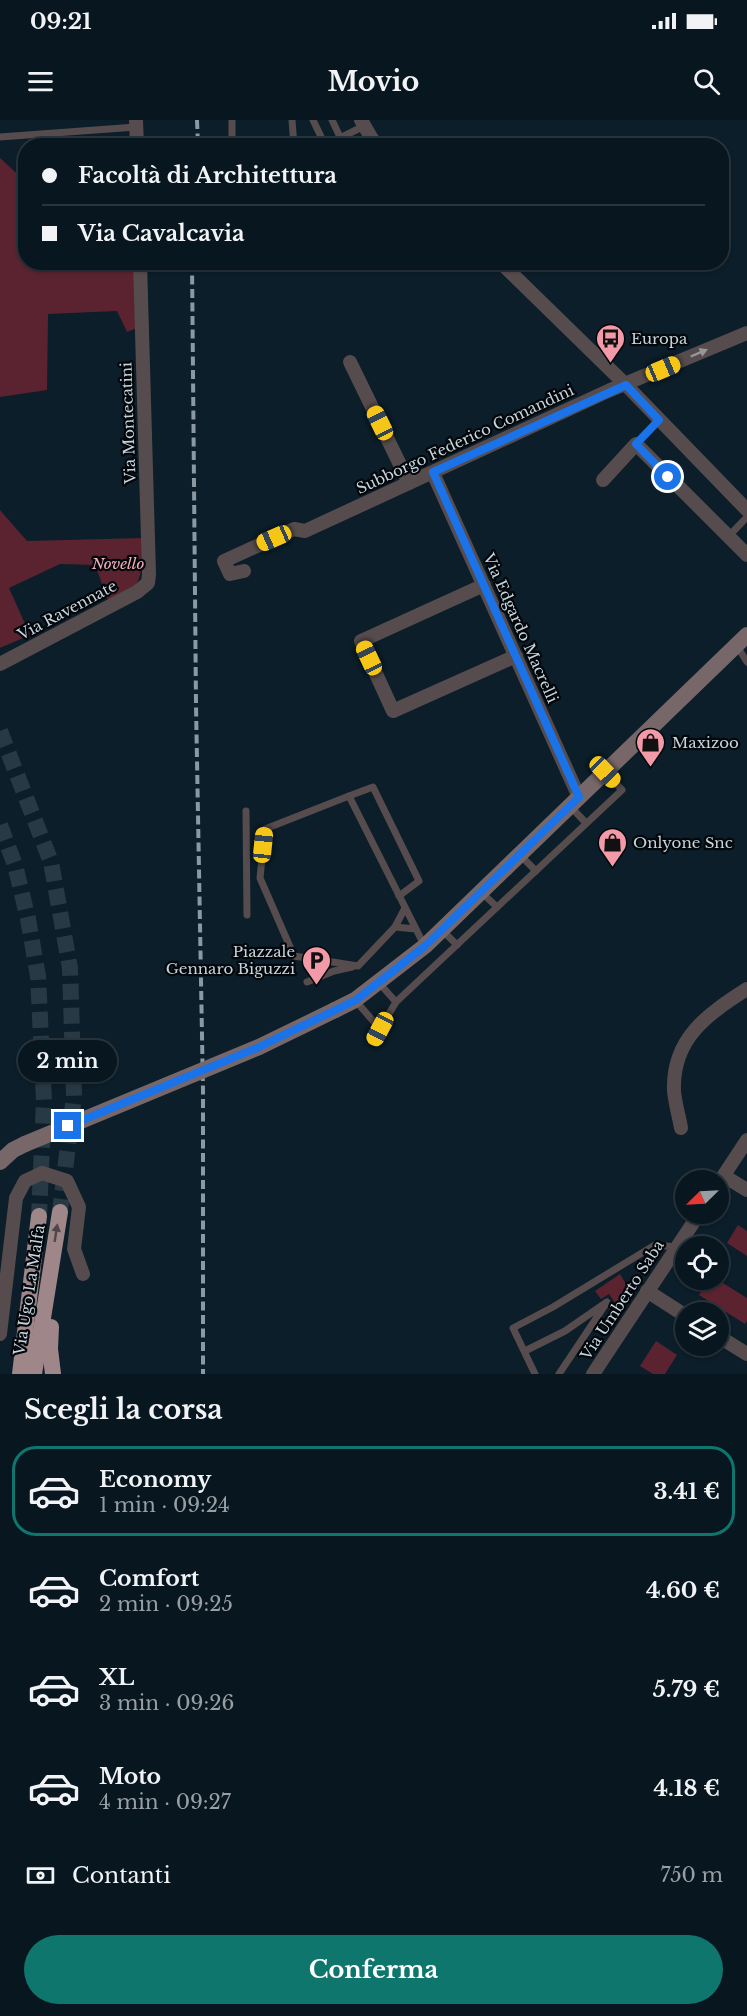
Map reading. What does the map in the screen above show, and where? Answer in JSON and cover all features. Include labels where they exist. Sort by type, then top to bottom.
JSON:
[{"type":"highway","name":"Via Ugo La Malfa","points":[[34,1374],[60,1212]]},
{"type":"highway","name":"Via Ugo La Malfa","points":[[20,1374],[39,1216]]},
{"type":"highway","points":[[50,1272],[50,1349],[53,1374]]},
{"type":"main road","points":[[0,1162],[19,1147],[259,1047],[356,1000],[425,946],[743,641]]},
{"type":"street","points":[[136,123],[137,138]]},
{"type":"street","points":[[363,123],[371,138]]},
{"type":"street","name":"Via Montecatini","points":[[140,270],[148,583]]},
{"type":"street","points":[[508,270],[626,385],[747,510]]},
{"type":"street","name":"Subborgo Federico Comandini","points":[[244,571],[230,574],[224,561],[294,529],[304,531],[626,385],[747,333]]},
{"type":"street","points":[[350,362],[409,483]]},
{"type":"street","points":[[603,480],[636,444],[747,555]]},
{"type":"street","name":"Via Edgardo Macrelli","points":[[433,472],[516,656],[575,801]]},
{"type":"street","name":"Via Ravennate","points":[[0,664],[137,592],[148,583]]},
{"type":"street","points":[[484,585],[362,641],[393,711],[516,656]]},
{"type":"street","points":[[681,1128],[674,1092],[676,1071],[682,1049],[695,1029],[713,1011],[747,989]]},
{"type":"street","points":[[728,1170],[747,1140]]},
{"type":"street","points":[[0,1334],[16,1198],[25,1181],[42,1173],[67,1181],[80,1207],[74,1249],[83,1274]]},
{"type":"street","points":[[729,1183],[747,1190]]},
{"type":"street","name":"Via Umberto Saba","points":[[594,1374],[675,1249]]},
{"type":"street","points":[[647,1291],[675,1309]]},
{"type":"street","points":[[729,1343],[747,1354]]},
{"type":"lane","points":[[232,120],[232,138]]},
{"type":"lane","points":[[292,120],[293,138]]},
{"type":"lane","points":[[313,120],[322,138]]},
{"type":"lane","points":[[332,120],[340,137],[363,123]]},
{"type":"lane","points":[[0,137],[136,123]]},
{"type":"lane","points":[[636,444],[659,420]]},
{"type":"lane","points":[[728,537],[747,517]]},
{"type":"lane","points":[[743,641],[747,662]]},
{"type":"lane","points":[[374,1040],[396,1002],[622,790],[605,772]]},
{"type":"lane","points":[[358,966],[294,956],[260,878],[265,829],[373,787],[419,881],[399,896]]},
{"type":"lane","points":[[349,796],[425,946]]},
{"type":"lane","points":[[575,801],[586,823]]},
{"type":"lane","points":[[246,811],[247,915]]},
{"type":"lane","points":[[520,855],[536,871]]},
{"type":"lane","points":[[247,880],[260,878]]},
{"type":"lane","points":[[482,892],[497,908]]},
{"type":"lane","points":[[307,982],[334,971],[358,966],[395,927],[405,908]]},
{"type":"lane","points":[[395,927],[416,929]]},
{"type":"lane","points":[[442,930],[457,945]]},
{"type":"lane","points":[[379,983],[396,1002]]},
{"type":"lane","points":[[356,1000],[380,1029]]},
{"type":"lane","points":[[535,1374],[513,1328],[554,1307],[655,1245],[675,1247]]},
{"type":"lane","points":[[525,1351],[565,1331],[608,1302],[559,1374]]},
{"type":"green space","points":[[0,158],[18,175],[18,270],[134,270],[137,328],[127,332],[117,311],[48,314],[47,390],[0,397]]},
{"type":"green space","name":"Novello","points":[[0,510],[27,541],[142,538],[141,571],[136,584],[130,590],[108,600],[95,565],[60,564],[9,588],[30,635],[0,648]]},
{"type":"green space","points":[[738,1225],[747,1231],[747,1256],[729,1244],[729,1240]]},
{"type":"green space","points":[[620,1274],[627,1286],[633,1287],[616,1313],[608,1308],[615,1303],[609,1294],[601,1299],[595,1291]]},
{"type":"green space","points":[[729,1287],[747,1298],[747,1321],[745,1324],[729,1314],[729,1302],[710,1302],[699,1295],[702,1290],[729,1290]]},
{"type":"green space","points":[[656,1341],[676,1356],[665,1374],[653,1374],[640,1366]]},
{"type":"tunnel","points":[[0,731],[51,862],[70,968],[74,1096],[60,1212]]},
{"type":"tunnel","points":[[0,825],[15,865],[38,976],[44,1101],[39,1216]]},
{"type":"railway","points":[[197,120],[198,138]]},
{"type":"railway","points":[[192,270],[196,705],[203,1090],[203,1374]]},
{"type":"place","name":"Europa","points":[[610,364]]},
{"type":"place","name":"Maxizoo","points":[[651,768]]},
{"type":"place","name":"Onlyone Snc","points":[[612,868]]},
{"type":"place","name":"Piazzale Gennaro Biguzzi","points":[[316,986]]},
{"type":"route","points":[[68,1126],[259,1047],[356,1000],[425,946],[579,797],[433,472],[626,385],[659,420],[636,444],[668,477]]}]
